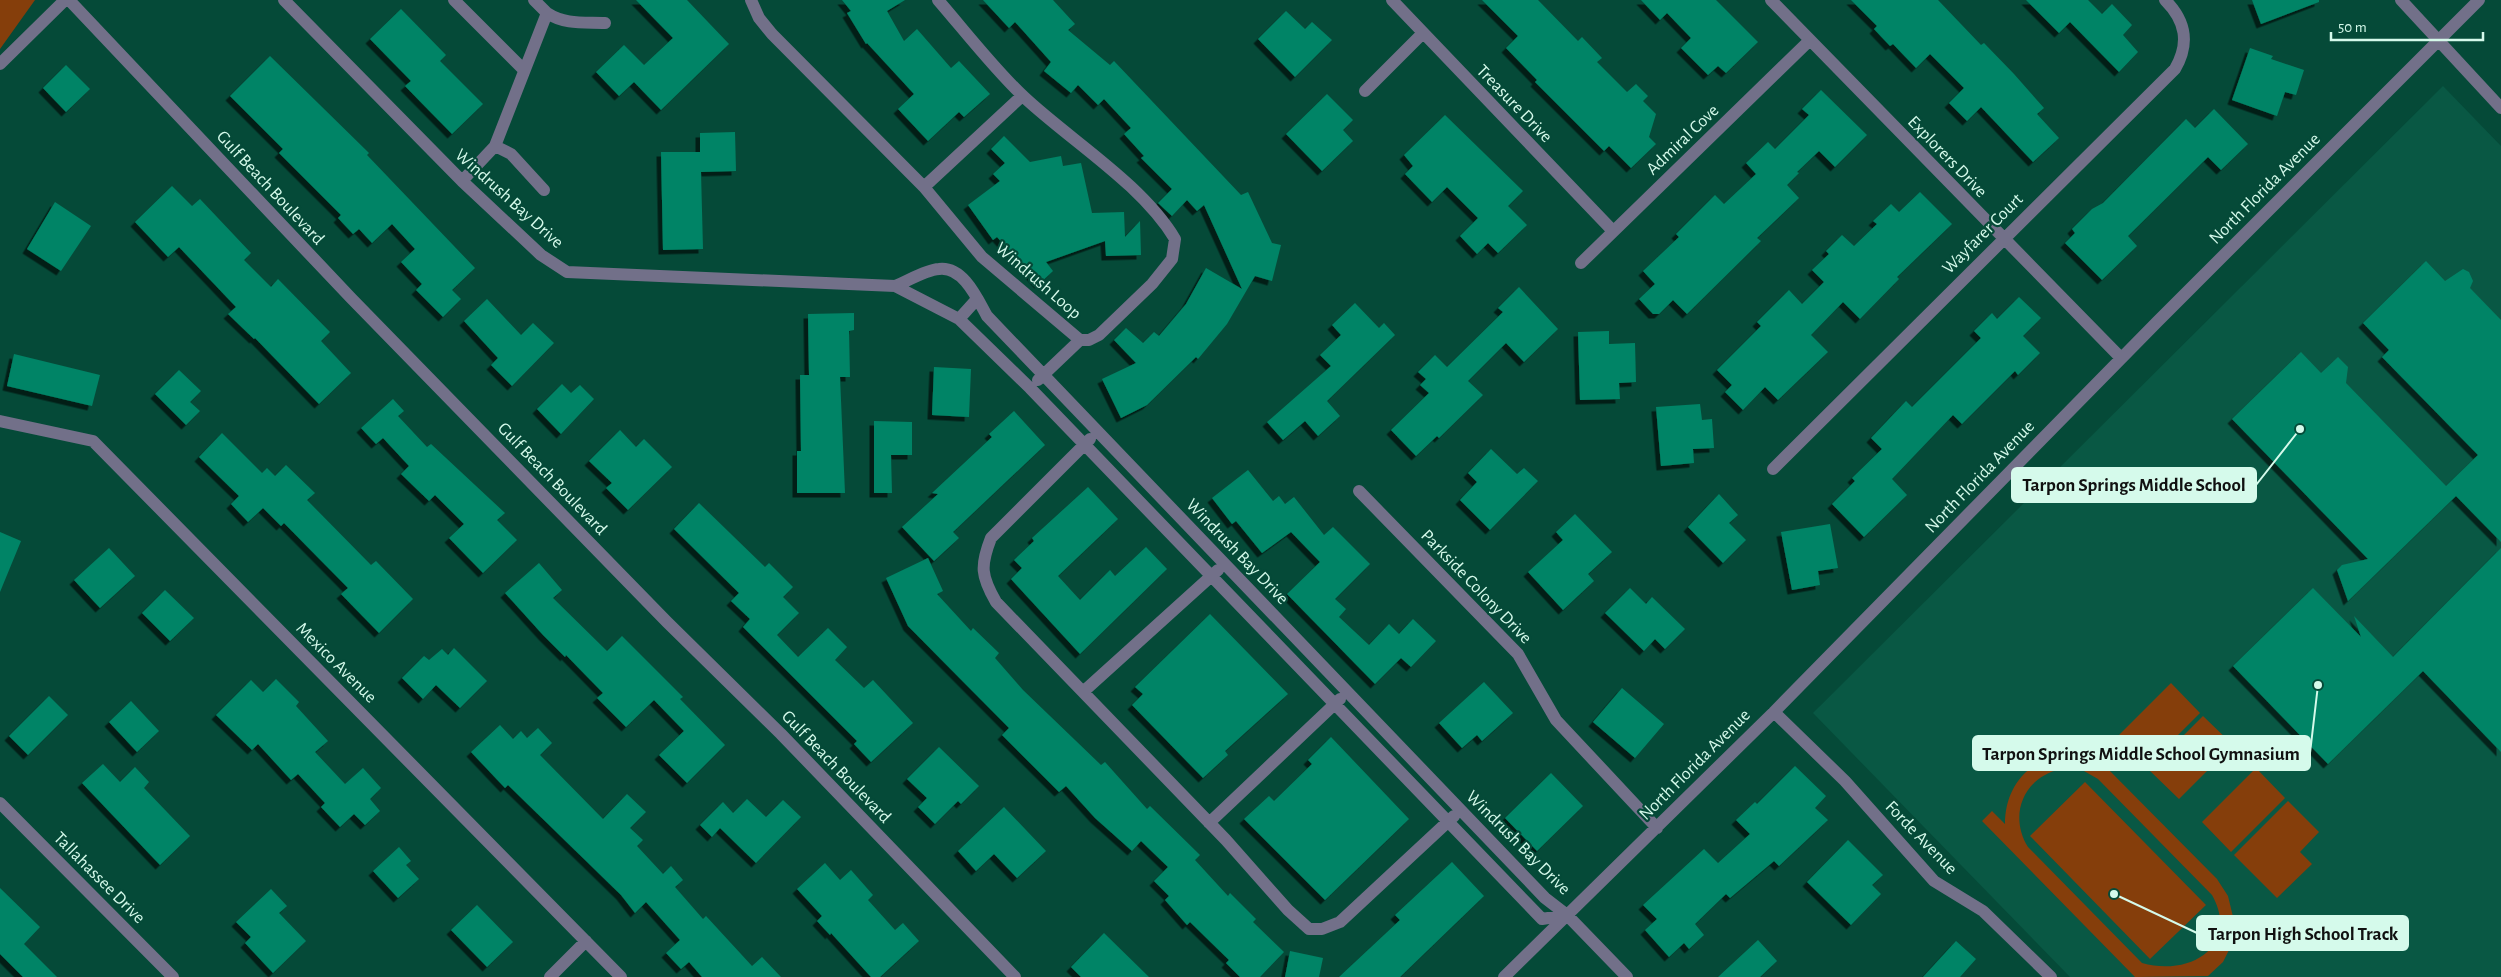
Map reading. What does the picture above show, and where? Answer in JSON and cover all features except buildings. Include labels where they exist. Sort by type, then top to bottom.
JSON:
[{"type":"street","points":[[0,64],[67,0]]},
{"type":"street","name":"Gulf Beach Boulevard","points":[[67,0],[351,298],[780,734],[1014,977]]},
{"type":"street","name":"Windrush Bay Drive","points":[[284,0],[462,181],[541,255],[567,272],[895,286],[938,269],[950,270],[969,285],[987,316],[1097,432],[1545,898],[1567,915]]},
{"type":"street","points":[[454,0],[524,70]]},
{"type":"street","points":[[534,0],[557,20],[605,23]]},
{"type":"street","name":"Windrush Loop","points":[[751,0],[759,18],[772,34],[924,187],[982,257],[1080,340],[1089,340],[1099,335],[1152,284],[1172,259],[1175,239],[1162,218],[1130,187],[1022,96],[938,0]]},
{"type":"street","name":"Treasure Drive","points":[[1392,0],[1422,34],[1613,232]]},
{"type":"street","name":"Explorers Drive","points":[[1771,0],[1809,42],[2121,358]]},
{"type":"street","name":"Wayfarer Court","points":[[1773,469],[2175,69],[2183,52],[2185,35],[2176,11],[2165,0]]},
{"type":"street","points":[[2401,0],[2501,108]]},
{"type":"street","name":"North Florida Avenue","points":[[1504,977],[1774,712],[2121,358],[2479,0]]},
{"type":"street","points":[[462,181],[494,146],[547,13]]},
{"type":"street","points":[[1365,91],[1422,34]]},
{"type":"street","name":"Admiral Cove","points":[[1581,263],[1809,42]]},
{"type":"street","points":[[924,187],[1022,96]]},
{"type":"street","points":[[494,146],[510,154],[544,190]]},
{"type":"street","name":"Windrush Bay Drive","points":[[895,286],[959,319],[1030,388],[1542,919],[1567,915]]},
{"type":"street","points":[[959,319],[977,299]]},
{"type":"street","points":[[1030,388],[1080,340]]},
{"type":"street","name":"Mexico Avenue","points":[[0,421],[93,440],[621,977]]},
{"type":"street","points":[[1097,432],[991,538],[983,558],[986,585],[996,602],[1209,822],[1288,910],[1309,929],[1322,929],[1340,922],[1461,810]]},
{"type":"street","name":"Parkside Colony Drive","points":[[1359,491],[1518,654],[1556,720],[1657,828]]},
{"type":"street","points":[[1083,692],[1224,564]]},
{"type":"street","points":[[1209,822],[1348,692]]},
{"type":"street","name":"Forde Avenue","points":[[1774,712],[1845,781],[1934,882],[1983,911],[2051,977]]},
{"type":"street","name":"Tallahassee Drive","points":[[0,803],[173,977]]},
{"type":"street","points":[[1567,915],[1627,977]]},
{"type":"street","points":[[550,977],[586,941]]},
{"type":"shaded area","points":[[0,0],[35,0],[0,49]]},
{"type":"shaded area","points":[[2443,86],[2501,146],[2501,977],[2070,977],[1813,713]]},
{"type":"shaded area","points":[[2171,683],[2200,713],[2146,767],[2117,737]]},
{"type":"shaded area","points":[[2203,716],[2233,745],[2179,799],[2149,770]]},
{"type":"shaded area","points":[[2059,755],[2089,758],[2106,767],[2217,879],[2228,896],[2235,925],[2232,944],[2223,962],[2208,976],[2135,977],[1982,821],[1992,811],[2005,824],[2009,800],[2019,779],[2036,764]],"holes":[[[2061,769],[2084,771],[2098,779],[2212,895],[2219,913],[2220,929],[2215,942],[2206,953],[2193,961],[2178,965],[2160,966],[2142,963],[2028,847],[2022,835],[2020,810],[2023,799],[2029,789],[2037,780],[2048,773]]]},
{"type":"shaded area","points":[[2256,768],[2285,798],[2231,852],[2202,822]]},
{"type":"shaded area","points":[[2085,782],[2206,905],[2150,959],[2030,836]]},
{"type":"shaded area","points":[[2288,801],[2319,832],[2300,852],[2312,864],[2277,898],[2234,855]]},
{"type":"place","name":"Tarpon Springs Middle School","points":[[2300,429]]},
{"type":"place","name":"Tarpon Springs Middle School Gymnasium","points":[[2318,685]]},
{"type":"place","name":"Tarpon High School Track","points":[[2114,894]]}]
